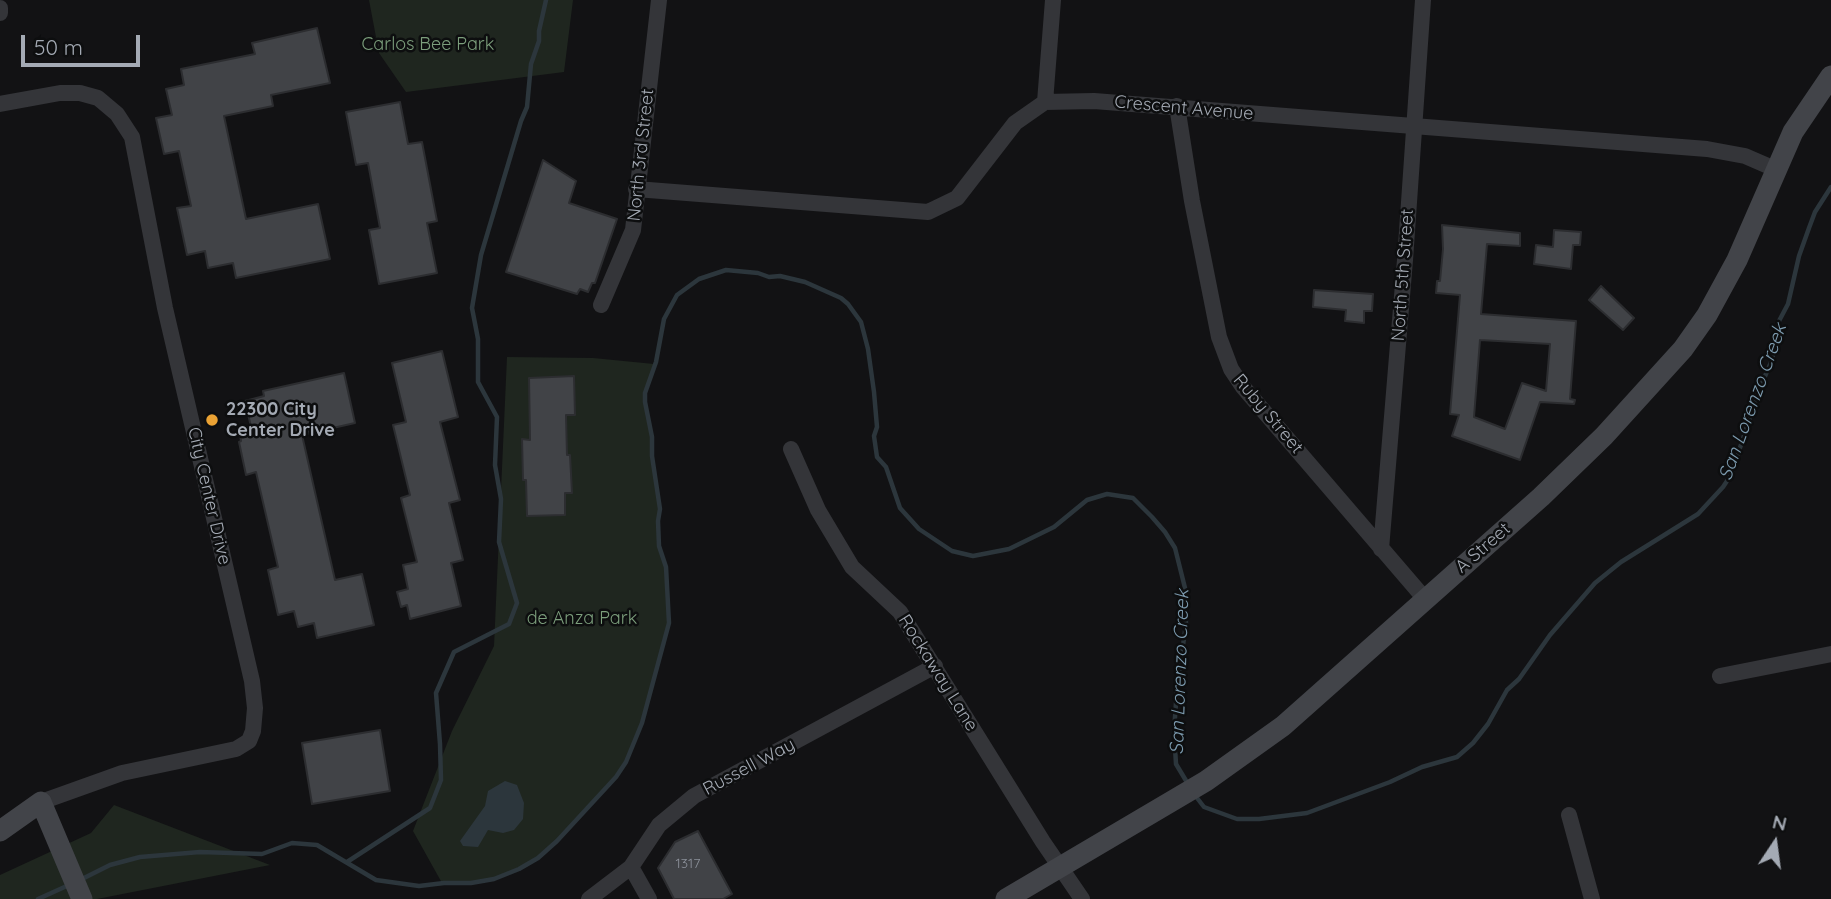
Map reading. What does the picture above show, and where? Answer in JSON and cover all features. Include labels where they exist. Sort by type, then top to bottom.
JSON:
[{"type":"main road","name":"A Street","points":[[1006,899],[1206,781],[1283,726],[1541,497],[1604,436],[1683,349],[1727,282],[1793,132],[1831,76]]},
{"type":"main road","name":"City Center Drive","points":[[0,831],[41,802]]},
{"type":"main road","points":[[41,802],[82,899]]},
{"type":"street","name":"North 3rd Street","points":[[601,305],[633,230],[659,0]]},
{"type":"street","points":[[636,189],[928,212],[957,198],[1015,123],[1045,102],[1053,0]]},
{"type":"street","name":"North 5th Street","points":[[1381,549],[1423,0]]},
{"type":"street","name":"City Center Drive","points":[[0,104],[61,93],[80,93],[98,98],[117,114],[132,137],[165,308],[252,681],[255,708],[253,731],[249,741],[236,749],[122,773],[41,802]]},
{"type":"street","name":"Crescent Avenue","points":[[1045,102],[1094,101],[1177,106],[1707,149],[1745,156],[1775,169]]},
{"type":"street","name":"Ruby Street","points":[[1177,106],[1192,201],[1219,337],[1231,369],[1243,387],[1425,599]]},
{"type":"street","name":"Rockaway Lane","points":[[791,449],[818,510],[852,567],[900,612],[1043,842],[1082,899]]},
{"type":"street","points":[[1720,676],[1831,654]]},
{"type":"street","name":"Russell Way","points":[[589,899],[631,867],[659,825],[694,796],[935,666]]},
{"type":"street","points":[[1569,815],[1592,899]]},
{"type":"street","points":[[631,867],[649,899]]},
{"type":"green space","name":"Carlos Bee Park","points":[[369,0],[573,0],[564,72],[406,92],[379,53]]},
{"type":"green space","name":"de Anza Park","points":[[507,357],[593,358],[654,364],[645,402],[660,509],[659,546],[666,567],[668,632],[642,723],[626,762],[616,777],[564,832],[557,843],[538,858],[494,879],[471,883],[442,883],[413,831],[452,731],[494,646]]},
{"type":"green space","points":[[114,805],[270,865],[97,899],[0,899],[0,875],[91,833]]},
{"type":"shaded area","points":[[505,781],[517,785],[524,803],[523,819],[514,830],[503,833],[488,830],[478,847],[463,846],[460,841],[485,806],[488,791]]},
{"type":"building","points":[[317,28],[330,83],[271,95],[273,106],[224,116],[246,219],[318,204],[330,259],[236,278],[233,263],[208,268],[205,251],[187,255],[177,208],[191,206],[179,151],[164,154],[156,118],[172,115],[166,89],[184,85],[181,69],[255,54],[252,43]]},
{"type":"building","points":[[400,102],[408,144],[422,142],[437,221],[427,223],[437,273],[379,284],[369,230],[380,228],[368,163],[356,165],[346,112]]},
{"type":"building","points":[[543,160],[576,181],[569,203],[617,219],[595,283],[592,283],[588,292],[580,289],[577,294],[506,272]]},
{"type":"building","points":[[1442,225],[1520,233],[1520,246],[1487,244],[1481,314],[1576,321],[1570,399],[1575,400],[1574,404],[1540,402],[1520,460],[1452,436],[1459,415],[1450,414],[1460,295],[1436,293],[1443,249]],"holes":[[[1480,340],[1550,344],[1546,391],[1522,383],[1505,429],[1474,417]]]},
{"type":"building","points":[[1554,230],[1581,232],[1580,245],[1573,245],[1571,269],[1534,264],[1536,245],[1553,247]]},
{"type":"building","points":[[1601,286],[1634,318],[1623,330],[1589,300]]},
{"type":"building","points":[[1314,290],[1373,294],[1372,311],[1364,311],[1364,323],[1345,321],[1346,310],[1313,307]]},
{"type":"building","points":[[442,351],[458,417],[440,422],[460,500],[449,503],[463,560],[451,563],[461,606],[410,619],[407,605],[401,607],[397,592],[408,589],[403,565],[417,562],[401,498],[410,495],[393,425],[406,422],[392,363]]},
{"type":"building","points":[[344,373],[355,423],[302,435],[335,580],[362,574],[374,625],[317,638],[314,623],[298,627],[294,611],[278,615],[268,570],[278,567],[256,472],[246,475],[239,442],[240,434],[252,431],[245,401],[264,396],[263,391]]},
{"type":"building","points":[[574,376],[575,415],[566,415],[572,493],[565,493],[565,515],[527,516],[522,439],[530,440],[529,378]]},
{"type":"building","points":[[380,730],[390,791],[312,804],[302,743]]},
{"type":"building","points":[[698,831],[732,894],[723,899],[674,899],[658,868],[675,842]]},
{"type":"waterway","points":[[347,862],[430,808],[441,780],[436,693],[454,652],[509,624],[517,603],[499,542],[501,499],[495,465],[497,417],[478,382],[478,339],[472,308],[481,255],[527,107],[531,64],[539,41],[546,0]]},
{"type":"waterway","name":"San Lorenzo Creek","points":[[1194,794],[1204,807],[1237,819],[1307,813],[1422,767],[1457,757],[1473,743],[1488,724],[1507,690],[1519,679],[1550,635],[1595,583],[1621,562],[1698,514],[1731,475],[1759,390],[1772,360],[1779,321],[1788,304],[1799,256],[1815,212],[1831,187]]},
{"type":"waterway","name":"San Lorenzo Creek","points":[[80,880],[110,865],[140,857],[200,852],[262,854],[292,843],[317,845],[376,880],[419,886],[471,883],[494,879],[519,869],[538,858],[557,841],[616,777],[626,762],[642,723],[669,623],[666,567],[659,546],[660,509],[645,393],[656,362],[664,319],[677,295],[699,279],[726,270],[758,273],[769,277],[780,276],[805,282],[841,298],[848,304],[861,322],[868,349],[877,427],[874,436],[877,457],[886,467],[900,508],[919,529],[952,551],[973,556],[1009,549],[1054,527],[1087,500],[1107,494],[1133,498],[1152,517],[1175,548],[1185,588],[1186,624],[1174,732],[1176,764],[1188,784]]},
{"type":"waterway","name":"San Lorenzo Creek","points":[[38,899],[69,885]]},
{"type":"place","name":"22300 City Center Drive","points":[[212,420]]}]
